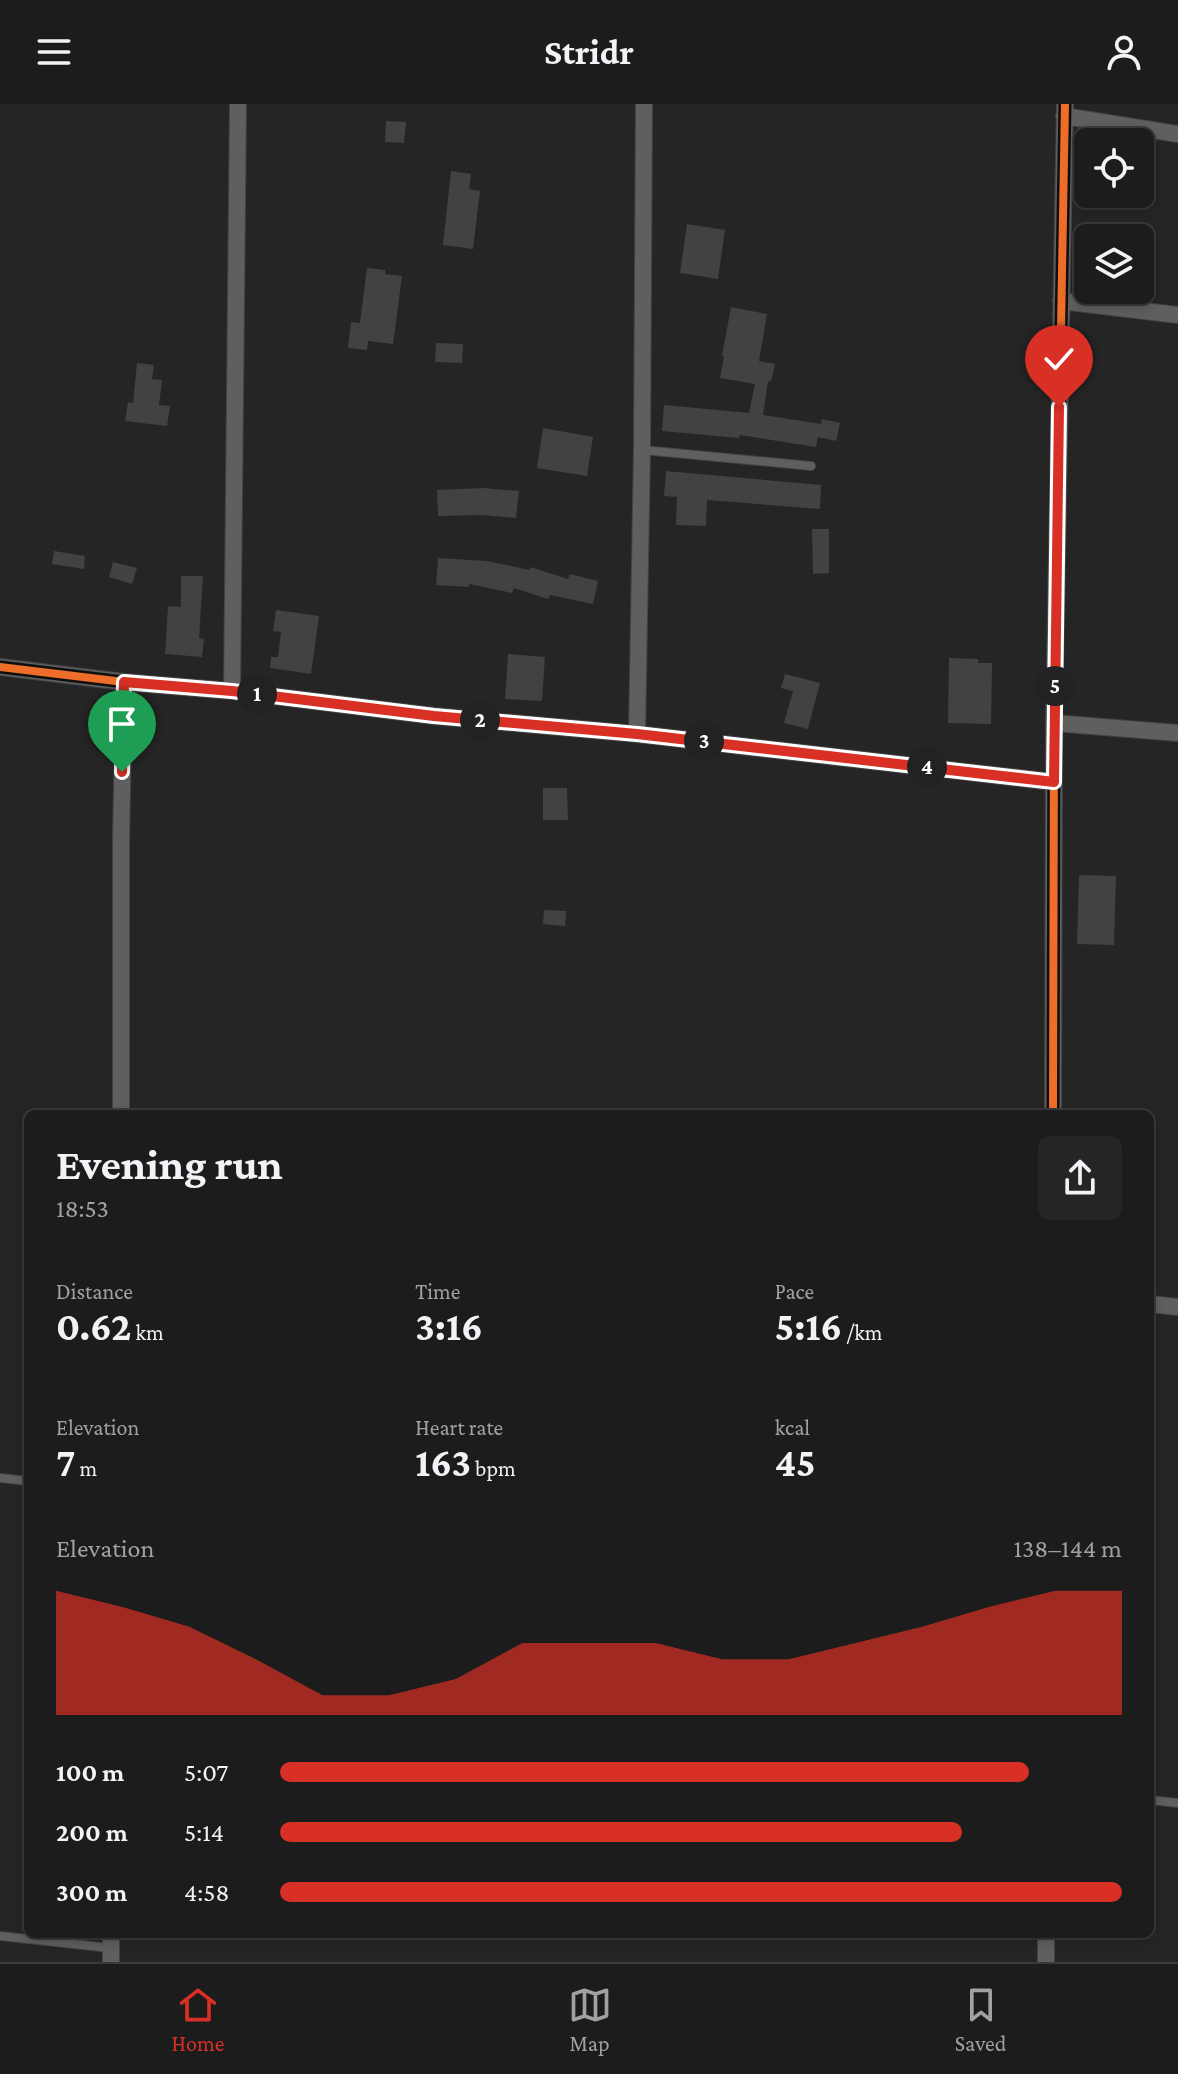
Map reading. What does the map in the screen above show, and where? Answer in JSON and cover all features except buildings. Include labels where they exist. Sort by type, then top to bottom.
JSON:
[{"type":"street","points":[[232,691],[238,104]]},
{"type":"street","points":[[637,734],[644,104]]},
{"type":"street","points":[[1053,1110],[1054,723],[1064,110],[1178,134]]},
{"type":"street","points":[[1061,301],[1178,315]]},
{"type":"street","points":[[0,667],[434,716],[637,734],[1054,782]]},
{"type":"street","points":[[121,1110],[124,682]]},
{"type":"street","points":[[1054,723],[1178,733]]},
{"type":"street","points":[[1154,1304],[1178,1307]]},
{"type":"street","points":[[1046,1938],[1046,1962]]},
{"type":"lane","points":[[642,449],[811,466]]},
{"type":"lane","points":[[0,1478],[24,1481]]},
{"type":"lane","points":[[1154,1800],[1178,1803]]},
{"type":"lane","points":[[0,1936],[111,1948]]},
{"type":"cycle path","points":[[1053,1110],[1054,723],[1065,104]]},
{"type":"cycle path","points":[[0,667],[434,716],[637,734],[1054,782]]},
{"type":"route","points":[[122,772],[124,682],[232,691],[434,716],[637,734],[1054,782],[1059,407]]}]
